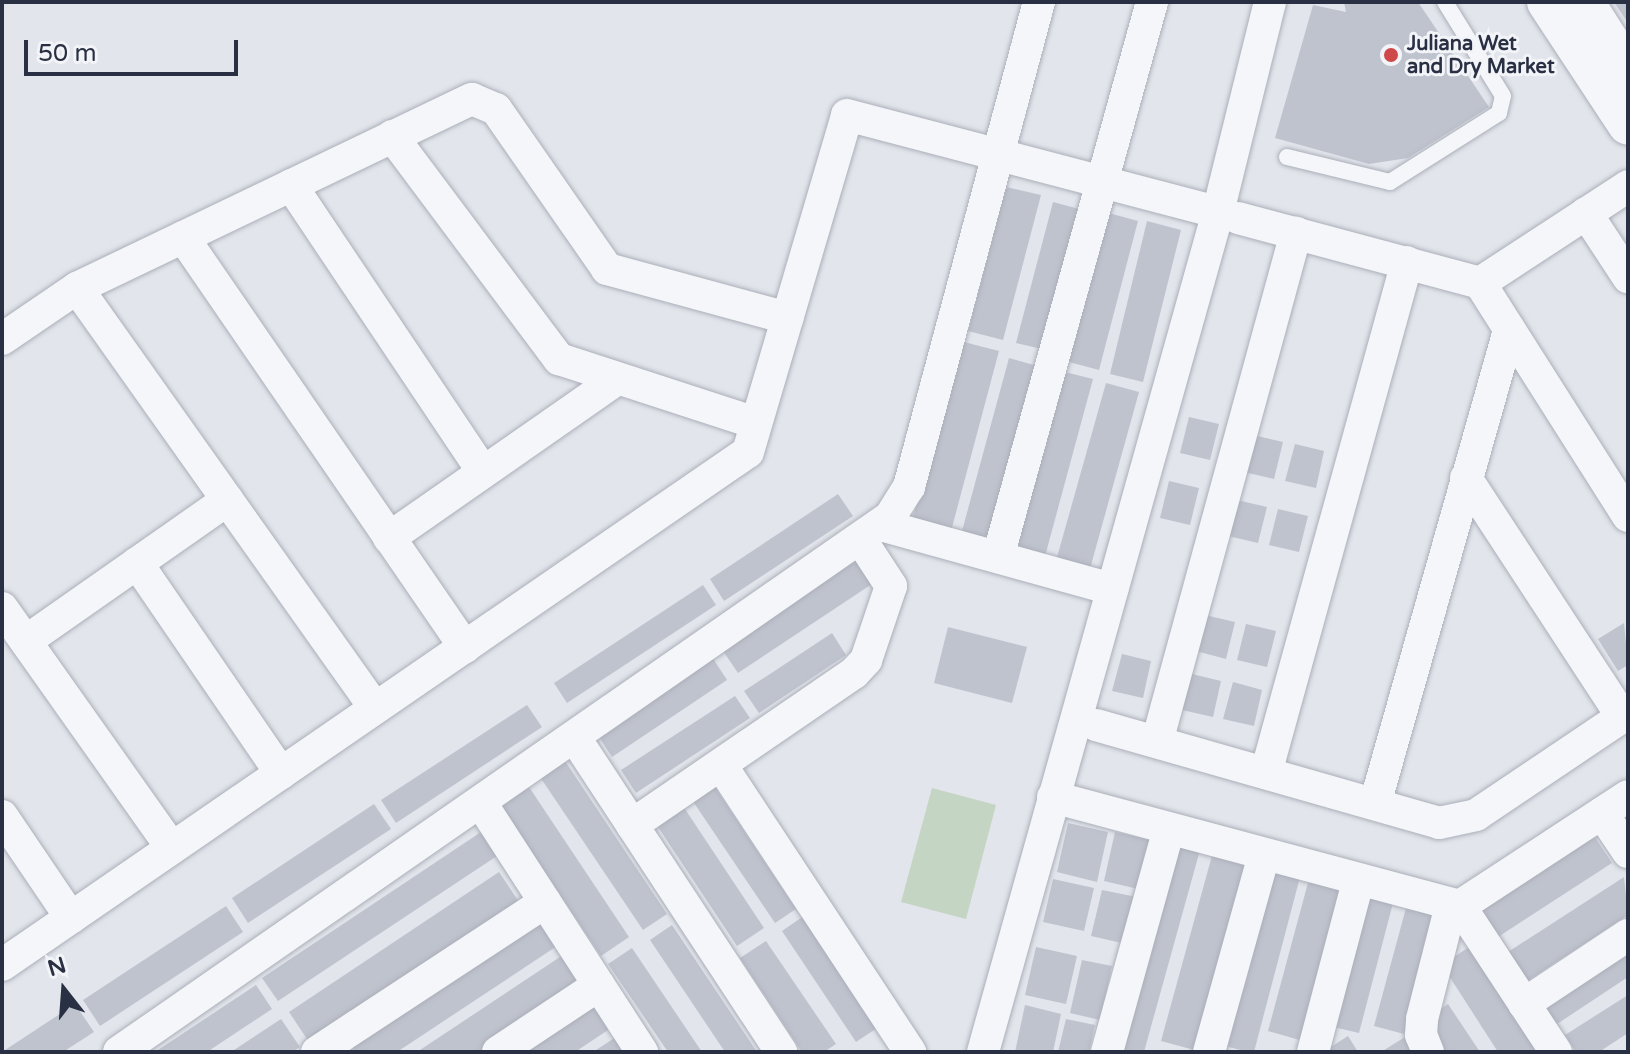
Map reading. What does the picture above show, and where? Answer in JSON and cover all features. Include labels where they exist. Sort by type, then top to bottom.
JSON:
[{"type":"street","points":[[119,1052],[871,532],[909,487],[1039,2]]},
{"type":"street","points":[[998,557],[1152,2]]},
{"type":"street","points":[[983,1052],[1112,589],[1228,215],[1270,2]]},
{"type":"street","points":[[1547,2],[1628,125]]},
{"type":"street","points":[[1584,2],[1627,66]]},
{"type":"street","points":[[2,339],[77,288],[472,99],[486,101],[607,269],[787,318]]},
{"type":"street","points":[[2,965],[748,452],[847,115],[1480,283],[1628,516]]},
{"type":"street","points":[[392,136],[559,359],[756,423]]},
{"type":"street","points":[[291,185],[483,472]]},
{"type":"street","points":[[1480,283],[1628,186]]},
{"type":"street","points":[[1586,213],[1628,277]]},
{"type":"street","points":[[1157,742],[1296,233]]},
{"type":"street","points":[[183,237],[465,648]]},
{"type":"street","points":[[1266,773],[1407,262]]},
{"type":"street","points":[[77,288],[375,708]]},
{"type":"street","points":[[1375,804],[1509,330]]},
{"type":"street","points":[[389,538],[617,379]]},
{"type":"street","points":[[1096,725],[1439,823],[1458,822],[1625,714],[1466,478]]},
{"type":"street","points":[[26,641],[227,500]]},
{"type":"street","points":[[871,532],[998,557],[1112,589]]},
{"type":"street","points":[[632,825],[866,660],[891,586],[871,532]]},
{"type":"street","points":[[137,563],[281,773]]},
{"type":"street","points":[[2,608],[172,848]]},
{"type":"street","points":[[575,738],[781,1052]]},
{"type":"street","points":[[721,765],[897,1048]]},
{"type":"street","points":[[1053,797],[1358,882],[1456,905],[1556,1052]]},
{"type":"street","points":[[481,803],[642,1052]]},
{"type":"street","points":[[1428,1052],[1421,1035],[1422,1019],[1456,905],[1615,805],[1628,852]]},
{"type":"street","points":[[2,816],[71,918]]},
{"type":"street","points":[[1107,1052],[1169,829]]},
{"type":"street","points":[[1209,1052],[1264,855]]},
{"type":"street","points":[[1313,1052],[1358,882]]},
{"type":"street","points":[[317,1052],[545,902]]},
{"type":"street","points":[[1524,1004],[1628,935]]},
{"type":"street","points":[[498,1052],[599,985]]},
{"type":"lane","points":[[1287,157],[1390,182],[1499,113],[1503,96],[1445,2]]},
{"type":"green space","points":[[932,788],[996,805],[966,919],[901,902]]},
{"type":"building","name":"Juliana Wet and Dry Market","points":[[1344,2],[1418,2],[1489,107],[1408,158],[1369,164],[1275,138],[1313,5],[1346,12]]},
{"type":"building","points":[[1614,2],[1628,2],[1628,23]]},
{"type":"building","points":[[1006,187],[1041,195],[1003,340],[968,331]]},
{"type":"building","points":[[1053,202],[1083,210],[1046,350],[1016,343]]},
{"type":"building","points":[[1105,212],[1138,221],[1099,370],[1065,361]]},
{"type":"building","points":[[1147,221],[1181,230],[1143,382],[1110,374]]},
{"type":"building","points":[[960,341],[999,351],[950,535],[911,525]]},
{"type":"building","points":[[1009,358],[1041,367],[994,540],[962,531]]},
{"type":"building","points":[[1061,371],[1093,379],[1044,560],[1012,552]]},
{"type":"building","points":[[1106,383],[1139,392],[1088,576],[1054,568]]},
{"type":"building","points":[[1189,417],[1219,424],[1210,460],[1180,453]]},
{"type":"building","points":[[1253,435],[1283,442],[1274,479],[1244,472]]},
{"type":"building","points":[[1295,444],[1324,451],[1316,488],[1285,481]]},
{"type":"building","points":[[1169,481],[1199,488],[1190,525],[1160,518]]},
{"type":"building","points":[[838,494],[853,516],[724,601],[710,579]]},
{"type":"building","points":[[1237,500],[1267,507],[1258,543],[1228,536]]},
{"type":"building","points":[[1278,509],[1308,516],[1299,552],[1269,545]]},
{"type":"building","points":[[858,557],[875,582],[738,673],[721,648]]},
{"type":"building","points":[[703,585],[716,605],[567,703],[554,683]]},
{"type":"building","points":[[1205,615],[1235,622],[1226,659],[1196,651]]},
{"type":"building","points":[[1624,623],[1628,665],[1618,671],[1598,639]]},
{"type":"building","points":[[1246,624],[1276,631],[1267,667],[1237,660]]},
{"type":"building","points":[[948,627],[1027,647],[1012,703],[934,683]]},
{"type":"building","points":[[832,633],[846,655],[759,713],[744,691]]},
{"type":"building","points":[[1122,654],[1151,661],[1143,698],[1112,691]]},
{"type":"building","points":[[712,657],[727,680],[612,757],[597,734]]},
{"type":"building","points":[[1192,674],[1221,681],[1213,717],[1182,710]]},
{"type":"building","points":[[1233,682],[1262,690],[1254,726],[1223,719]]},
{"type":"building","points":[[735,696],[750,718],[636,793],[621,770]]},
{"type":"building","points":[[527,705],[542,727],[396,823],[381,800]]},
{"type":"building","points":[[563,758],[667,914],[643,930],[538,774]]},
{"type":"building","points":[[712,783],[796,909],[775,923],[690,797]]},
{"type":"building","points":[[527,784],[629,937],[601,956],[499,803]]},
{"type":"building","points":[[681,803],[764,928],[737,946],[654,821]]},
{"type":"building","points":[[374,804],[391,829],[248,923],[232,898]]},
{"type":"building","points":[[1068,823],[1108,832],[1097,882],[1057,872]]},
{"type":"building","points":[[481,832],[497,856],[278,1001],[262,978]]},
{"type":"building","points":[[1115,832],[1150,840],[1138,889],[1104,881]]},
{"type":"building","points":[[1594,836],[1612,863],[1498,937],[1480,911]]},
{"type":"building","points":[[1168,842],[1200,850],[1144,1052],[1130,1052],[1111,1047]]},
{"type":"building","points":[[1213,852],[1249,862],[1198,1051],[1161,1041]]},
{"type":"building","points":[[1263,868],[1300,877],[1254,1052],[1248,1052],[1217,1044]]},
{"type":"building","points":[[499,872],[519,902],[309,1042],[289,1012]]},
{"type":"building","points":[[1624,877],[1628,915],[1527,981],[1508,952]]},
{"type":"building","points":[[1053,879],[1094,888],[1084,931],[1043,922]]},
{"type":"building","points":[[1309,879],[1344,889],[1303,1041],[1268,1031]]},
{"type":"building","points":[[1102,890],[1137,897],[1126,944],[1091,936]]},
{"type":"building","points":[[1358,894],[1393,903],[1359,1033],[1325,1025]]},
{"type":"building","points":[[226,906],[243,932],[100,1026],[83,1000]]},
{"type":"building","points":[[1406,908],[1436,915],[1404,1034],[1374,1026]]},
{"type":"building","points":[[808,913],[883,1024],[856,1042],[782,931]]},
{"type":"building","points":[[538,918],[557,946],[397,1052],[355,1052],[349,1043]]},
{"type":"building","points":[[672,925],[757,1052],[725,1052],[650,940]]},
{"type":"building","points":[[1628,937],[1628,977],[1554,1026],[1535,998]]},
{"type":"building","points":[[766,941],[836,1044],[824,1052],[802,1052],[740,958]]},
{"type":"building","points":[[1036,947],[1077,956],[1066,1004],[1025,995]]},
{"type":"building","points":[[1469,947],[1537,1052],[1498,1052],[1442,965]]},
{"type":"building","points":[[632,948],[702,1052],[668,1052],[608,964]]},
{"type":"building","points":[[563,955],[582,983],[479,1052],[417,1052]]},
{"type":"building","points":[[1082,960],[1112,966],[1100,1020],[1070,1013]]},
{"type":"building","points":[[256,985],[272,1009],[207,1052],[155,1052]]},
{"type":"building","points":[[1628,995],[1628,1033],[1599,1052],[1576,1052],[1565,1035]]},
{"type":"building","points":[[591,999],[611,1028],[575,1052],[512,1052]]},
{"type":"building","points":[[75,1004],[94,1032],[63,1052],[2,1052]]},
{"type":"building","points":[[1448,1004],[1480,1052],[1440,1052],[1420,1022]]},
{"type":"building","points":[[1025,1005],[1061,1014],[1053,1052],[1015,1052]]},
{"type":"building","points":[[281,1019],[300,1047],[292,1052],[231,1052]]},
{"type":"building","points":[[1066,1019],[1095,1025],[1089,1052],[1058,1052]]},
{"type":"building","points":[[1348,1036],[1358,1052],[1323,1052]]},
{"type":"building","points":[[616,1037],[626,1052],[593,1052]]},
{"type":"building","points":[[1405,1037],[1415,1052],[1381,1052]]},
{"type":"place","name":"Juliana Wet and Dry Market","points":[[1391,55]]}]
